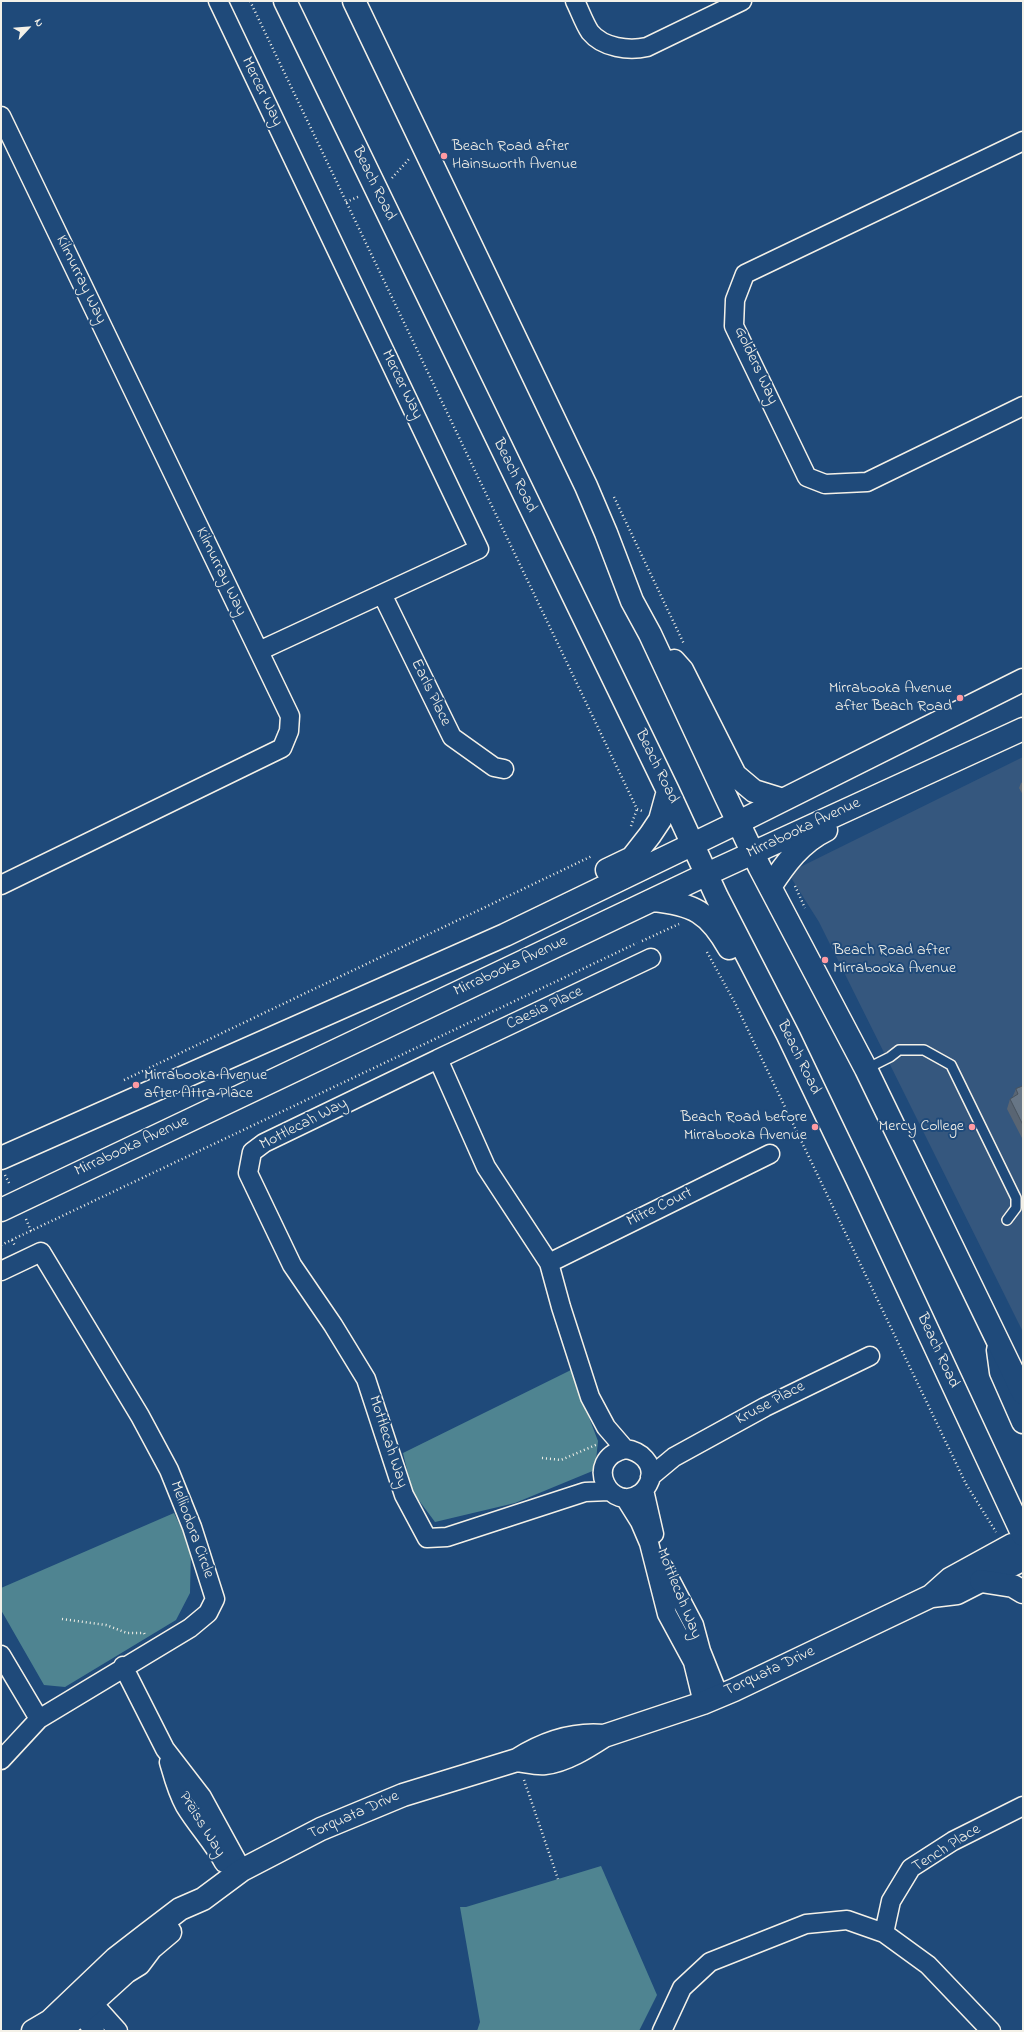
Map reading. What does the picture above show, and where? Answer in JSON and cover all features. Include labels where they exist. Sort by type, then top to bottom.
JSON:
[{"type":"main road","name":"Beach Road","points":[[285,1],[668,791],[724,911],[788,1035],[1023,1535]]},
{"type":"main road","points":[[354,1],[586,486],[632,601],[650,634],[738,822],[770,887],[866,1069],[1023,1393]]},
{"type":"main road","points":[[650,634],[682,670],[735,775],[746,786],[754,791],[783,800]]},
{"type":"main road","name":"Mirrabooka Avenue","points":[[1,1158],[505,935],[783,800],[1023,680]]},
{"type":"main road","name":"Mirrabooka Avenue","points":[[1,1210],[707,874],[1023,728]]},
{"type":"main road","points":[[770,887],[781,870],[812,837],[920,786],[995,741]]},
{"type":"main road","points":[[505,935],[532,907],[632,858],[660,820],[668,791]]},
{"type":"main road","points":[[653,900],[675,902],[689,912],[698,910],[719,930],[756,998],[788,1035]]},
{"type":"main road","points":[[997,1338],[1001,1372],[1023,1422]]},
{"type":"main road","name":"Torquata Drive","points":[[33,2031],[81,2003],[139,1964],[151,1948],[185,1919],[203,1898],[237,1874],[321,1829],[403,1794],[517,1760],[533,1750],[551,1742],[587,1734],[604,1736],[711,1700],[931,1596],[950,1579],[1012,1545],[1023,1545]]},
{"type":"main road","name":"Torquata Drive","points":[[931,1596],[957,1593],[1020,1561],[1023,1555]]},
{"type":"main road","points":[[981,1581],[1013,1586],[1023,1592]]},
{"type":"main road","name":"Torquata Drive","points":[[61,2031],[81,2003]]},
{"type":"street","name":"Mercer Way","points":[[218,1],[479,549],[259,651]]},
{"type":"street","points":[[575,1],[591,32],[605,42],[622,49],[635,50],[647,47],[742,1]]},
{"type":"street","name":"Kilmurray Way","points":[[1,116],[290,716],[289,731],[282,748],[1,884]]},
{"type":"street","name":"Golders Way","points":[[1023,141],[746,274],[735,300],[734,326],[807,476],[825,484],[867,482],[1023,406]]},
{"type":"street","name":"Earls Place","points":[[382,594],[452,737],[494,767],[504,770]]},
{"type":"street","name":"Caesia Place","points":[[438,1059],[651,958]]},
{"type":"street","name":"Mottlecah Way","points":[[647,1484],[636,1496],[617,1494],[585,1492],[447,1537],[427,1538],[404,1495],[366,1379],[333,1325],[292,1265],[248,1173],[252,1152],[264,1143],[438,1059],[486,1167],[549,1262],[561,1307],[590,1397],[606,1433],[608,1457],[602,1474],[604,1483],[617,1494],[640,1522],[649,1543],[667,1614],[694,1662],[711,1700]]},
{"type":"street","name":"Mitre Court","points":[[549,1262],[770,1154]]},
{"type":"street","name":"Melliodora Circle","points":[[1,1271],[42,1252],[140,1416],[169,1470],[192,1527],[215,1599],[208,1613],[190,1628],[123,1666],[39,1719],[1,1760]]},
{"type":"street","name":"Kruse Place","points":[[647,1484],[674,1457],[765,1407],[870,1356]]},
{"type":"street","name":"Mottlecah Way","points":[[606,1433],[625,1449]]},
{"type":"street","points":[[608,1457],[616,1451],[625,1449],[635,1450],[643,1455],[674,1457]]},
{"type":"street","name":"Mottlecah Way","points":[[643,1455],[649,1463],[647,1484],[648,1513],[665,1570],[694,1625],[711,1700]]},
{"type":"street","name":"Mottlecah Way","points":[[585,1492],[602,1474]]},
{"type":"street","points":[[1,1655],[39,1719]]},
{"type":"street","name":"Preiss Way","points":[[123,1666],[165,1749],[174,1779],[184,1804],[197,1824],[237,1874]]},
{"type":"street","name":"Tench Place","points":[[884,1933],[891,1901],[911,1868],[953,1841],[1023,1806]]},
{"type":"street","points":[[662,2031],[682,1988],[710,1962],[806,1924],[847,1920],[884,1933],[928,1965],[991,2031]]},
{"type":"street","points":[[81,2003],[95,2031]]},
{"type":"street","points":[[81,2003],[118,2031]]},
{"type":"lane","points":[[866,1069],[890,1057],[899,1050],[924,1050],[951,1065],[1016,1198],[1016,1208],[1007,1220]]},
{"type":"path","points":[[250,1],[637,809],[660,820]]},
{"type":"path","points":[[346,202],[375,189],[389,180],[409,159],[425,150]]},
{"type":"path","points":[[631,828],[637,809]]},
{"type":"path","points":[[123,1081],[597,854]]},
{"type":"path","points":[[1,1245],[500,1007],[689,912]]},
{"type":"path","points":[[704,946],[735,1003],[966,1484],[996,1531]]},
{"type":"path","points":[[12,1240],[16,1248]]},
{"type":"path","points":[[542,1458],[560,1460],[574,1455],[606,1433]]},
{"type":"path","points":[[62,1619],[106,1625],[127,1633],[144,1633],[152,1650]]},
{"type":"path","points":[[517,1760],[558,1879]]},
{"type":"shaded area","name":"Mercy College","points":[[1023,757],[1023,1332],[819,922],[788,873]]},
{"type":"green space","points":[[571,1370],[598,1441],[595,1470],[515,1503],[435,1522],[412,1491],[403,1453]]},
{"type":"green space","points":[[174,1513],[191,1548],[190,1593],[176,1620],[65,1687],[44,1685],[1,1610],[1,1588]]},
{"type":"green space","points":[[601,1866],[657,1995],[639,2031],[477,2031],[480,2022],[460,1907],[466,1907]]},
{"type":"building","points":[[1023,1086],[1023,1125],[1010,1099],[1018,1094],[1016,1089]]},
{"type":"place","name":"Beach Road after Hainsworth Avenue","points":[[444,156]]},
{"type":"place","name":"Mirrabooka Avenue after Beach Road","points":[[960,698]]},
{"type":"place","name":"Beach Road after Mirrabooka Avenue","points":[[825,960]]},
{"type":"place","name":"Mirrabooka Avenue after Attra Place","points":[[136,1085]]},
{"type":"place","name":"Beach Road before Mirrabooka Avenue","points":[[815,1127]]},
{"type":"place","name":"Mercy College","points":[[972,1127]]}]
